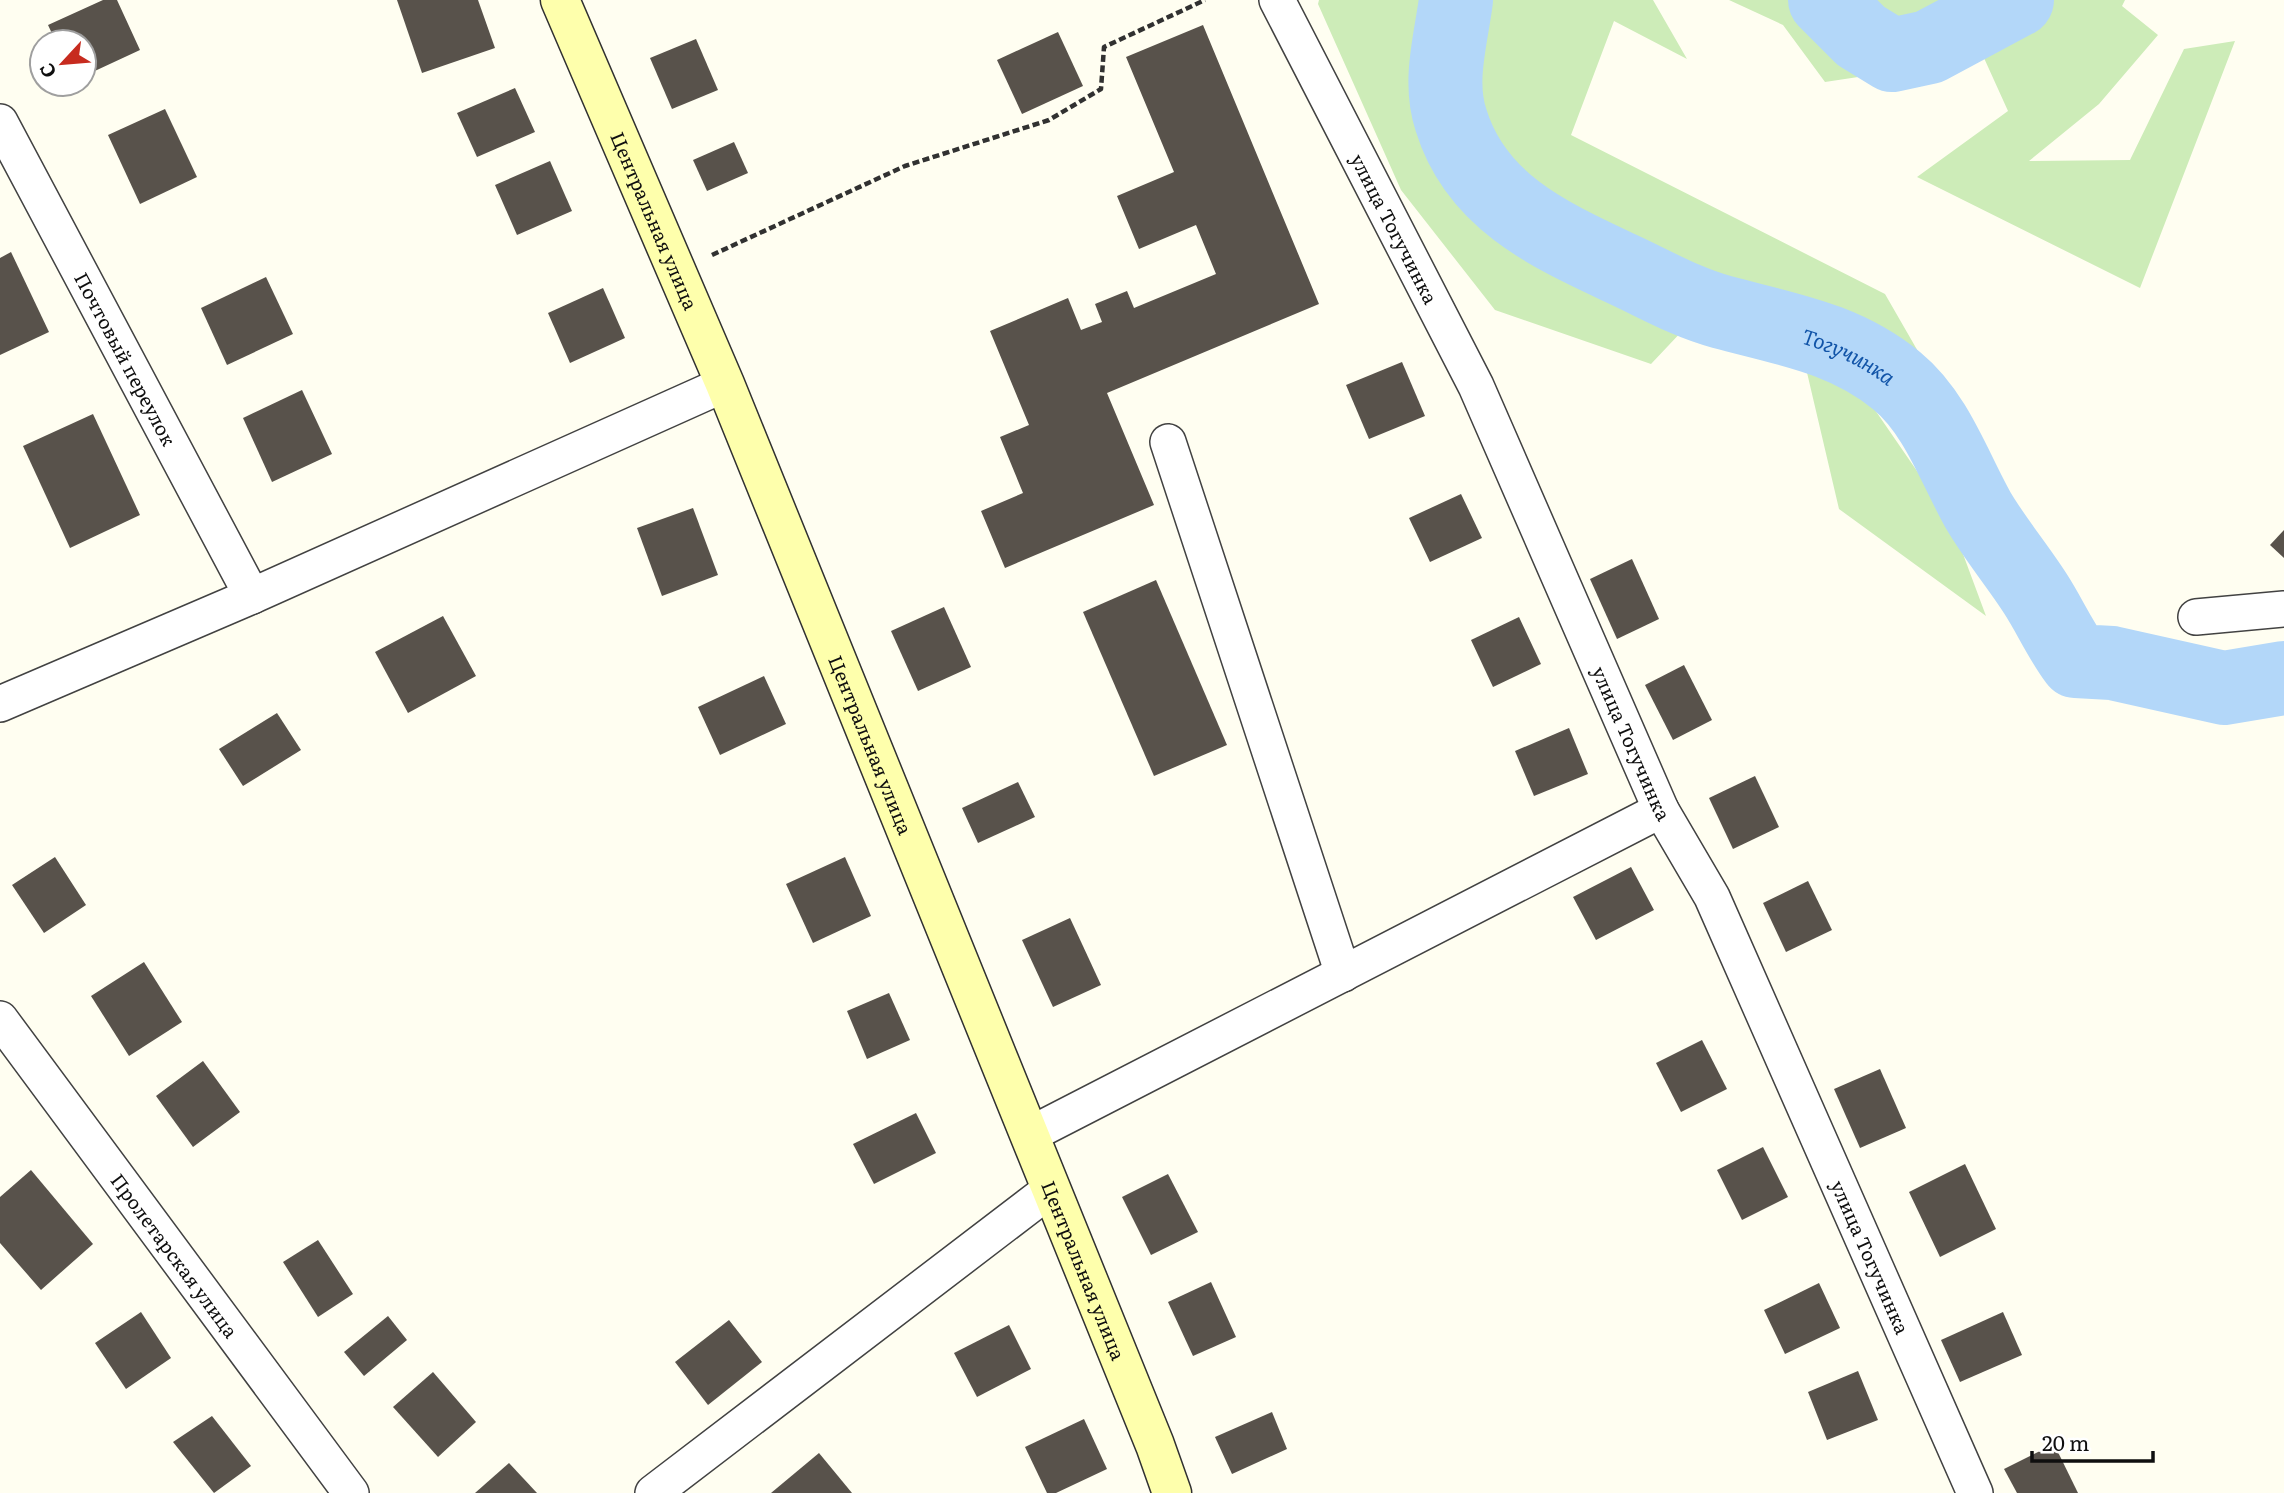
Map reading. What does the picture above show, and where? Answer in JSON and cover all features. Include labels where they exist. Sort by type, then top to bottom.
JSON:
[{"type":"main road","name":"Центральная улица","points":[[561,0],[724,384],[1172,1493]]},
{"type":"street","name":"улица Тогучинка","points":[[1277,0],[1476,386],[1661,810],[1713,897],[1975,1493]]},
{"type":"street","name":"Почтовый переулок","points":[[0,122],[252,596]]},
{"type":"street","points":[[0,704],[252,596],[724,384]]},
{"type":"street","points":[[1168,442],[1343,974]]},
{"type":"street","points":[[2196,617],[2284,609]]},
{"type":"street","points":[[1029,1135],[1661,810]]},
{"type":"street","name":"Пролетарская улица","points":[[0,1019],[351,1493]]},
{"type":"street","points":[[653,1493],[1051,1189]]},
{"type":"path","points":[[676,272],[905,166],[1049,120],[1101,89],[1104,47],[1205,0]]},
{"type":"green space","points":[[1319,0],[1653,0],[1687,59],[1614,21],[1571,135],[1885,294],[1946,400],[1845,330],[1853,378],[1950,519],[1986,616],[1839,509],[1797,330],[1685,328],[1651,364],[1495,310],[1401,190],[1318,4]]},
{"type":"green space","points":[[1729,0],[2125,0],[2122,6],[2158,35],[2099,104],[2029,161],[2130,160],[2184,49],[2235,41],[2140,288],[1917,177],[2008,111],[1984,58],[1825,82],[1783,25]]},
{"type":"building","points":[[103,0],[117,0],[140,50],[98,70],[98,28],[49,28],[48,25]]},
{"type":"building","points":[[397,0],[478,0],[495,48],[422,73]]},
{"type":"building","points":[[1203,25],[1319,304],[1107,393],[1154,505],[1005,568],[981,511],[1023,493],[1000,437],[1029,425],[990,331],[1068,298],[1081,330],[1102,322],[1095,304],[1127,291],[1134,308],[1216,274],[1196,225],[1139,249],[1117,196],[1174,172],[1126,57]]},
{"type":"building","points":[[1058,32],[1083,86],[1022,114],[997,60]]},
{"type":"building","points":[[696,39],[718,90],[672,109],[650,58]]},
{"type":"building","points":[[515,88],[535,132],[477,157],[457,113]]},
{"type":"building","points":[[165,109],[197,177],[140,204],[108,135]]},
{"type":"building","points":[[734,142],[748,173],[707,191],[693,160]]},
{"type":"building","points":[[550,161],[572,211],[517,235],[495,185]]},
{"type":"building","points":[[11,252],[49,332],[0,355],[0,258]]},
{"type":"building","points":[[266,277],[293,334],[227,365],[201,308]]},
{"type":"building","points":[[603,288],[625,338],[570,363],[548,313]]},
{"type":"building","points":[[1402,362],[1425,416],[1369,439],[1346,385]]},
{"type":"building","points":[[302,390],[332,454],[272,482],[243,418]]},
{"type":"building","points":[[93,414],[140,515],[70,548],[23,446]]},
{"type":"building","points":[[1461,494],[1482,538],[1430,562],[1409,518]]},
{"type":"building","points":[[693,508],[718,575],[662,596],[637,528]]},
{"type":"building","points":[[2284,530],[2284,558],[2270,545]]},
{"type":"building","points":[[1632,559],[1659,619],[1617,639],[1590,579]]},
{"type":"building","points":[[1156,580],[1227,745],[1154,776],[1083,612]]},
{"type":"building","points":[[944,607],[971,667],[918,691],[891,631]]},
{"type":"building","points":[[443,616],[476,676],[408,713],[375,652]]},
{"type":"building","points":[[1519,617],[1541,664],[1493,687],[1471,640]]},
{"type":"building","points":[[1684,665],[1712,720],[1673,740],[1645,685]]},
{"type":"building","points":[[764,676],[786,724],[720,755],[698,707]]},
{"type":"building","points":[[277,713],[301,750],[243,786],[219,749]]},
{"type":"building","points":[[1569,728],[1588,774],[1534,796],[1515,751]]},
{"type":"building","points":[[1755,776],[1779,827],[1733,849],[1709,798]]},
{"type":"building","points":[[1018,782],[1035,817],[978,843],[962,808]]},
{"type":"building","points":[[55,857],[86,905],[44,933],[12,885]]},
{"type":"building","points":[[845,857],[871,916],[813,943],[786,884]]},
{"type":"building","points":[[1631,867],[1654,910],[1596,940],[1573,897]]},
{"type":"building","points":[[1808,881],[1832,930],[1786,952],[1763,903]]},
{"type":"building","points":[[1070,918],[1101,985],[1053,1007],[1022,940]]},
{"type":"building","points":[[144,962],[182,1022],[129,1056],[91,996]]},
{"type":"building","points":[[889,993],[910,1040],[867,1059],[847,1011]]},
{"type":"building","points":[[1702,1040],[1727,1089],[1681,1112],[1656,1063]]},
{"type":"building","points":[[203,1061],[240,1112],[193,1147],[156,1096]]},
{"type":"building","points":[[1880,1069],[1906,1128],[1860,1148],[1834,1089]]},
{"type":"building","points":[[916,1113],[936,1153],[874,1184],[853,1144]]},
{"type":"building","points":[[1763,1147],[1788,1197],[1742,1220],[1717,1170]]},
{"type":"building","points":[[1965,1164],[1996,1229],[1940,1257],[1909,1192]]},
{"type":"building","points":[[31,1170],[93,1244],[41,1290],[0,1243],[0,1197]]},
{"type":"building","points":[[1168,1174],[1198,1232],[1151,1255],[1122,1197]]},
{"type":"building","points":[[318,1240],[353,1294],[318,1317],[283,1262]]},
{"type":"building","points":[[1211,1282],[1236,1337],[1193,1356],[1168,1302]]},
{"type":"building","points":[[1819,1283],[1840,1328],[1785,1354],[1764,1310]]},
{"type":"building","points":[[141,1312],[171,1358],[126,1389],[95,1343]]},
{"type":"building","points":[[2003,1312],[2022,1355],[1960,1382],[1941,1340]]},
{"type":"building","points":[[388,1316],[407,1340],[364,1376],[344,1352]]},
{"type":"building","points":[[729,1320],[762,1362],[708,1405],[675,1362]]},
{"type":"building","points":[[1009,1325],[1031,1369],[977,1397],[954,1353]]},
{"type":"building","points":[[1858,1371],[1878,1420],[1827,1440],[1808,1392]]},
{"type":"building","points":[[433,1372],[476,1422],[438,1457],[393,1407]]},
{"type":"building","points":[[1272,1412],[1287,1449],[1232,1474],[1215,1437]]},
{"type":"building","points":[[212,1416],[251,1466],[214,1493],[173,1442]]},
{"type":"building","points":[[1084,1419],[1107,1469],[1056,1493],[1047,1493],[1025,1447]]},
{"type":"building","points":[[2054,1444],[2078,1493],[2017,1493],[2004,1469]]},
{"type":"building","points":[[819,1453],[852,1493],[771,1493]]},
{"type":"building","points":[[509,1463],[537,1493],[475,1493]]},
{"type":"waterway","name":"Тогучинка","points":[[1456,0],[1446,75],[1447,105],[1463,149],[1478,173],[1497,194],[1542,228],[1683,298],[1708,308],[1835,345],[1857,354],[1897,381],[1923,409],[1943,441],[1978,510],[2035,593],[2076,661],[2112,663],[2224,688],[2284,678]]},
{"type":"waterway","name":"Тогучинка","points":[[1825,0],[1861,36],[1892,55],[1929,47],[2017,0]]}]
